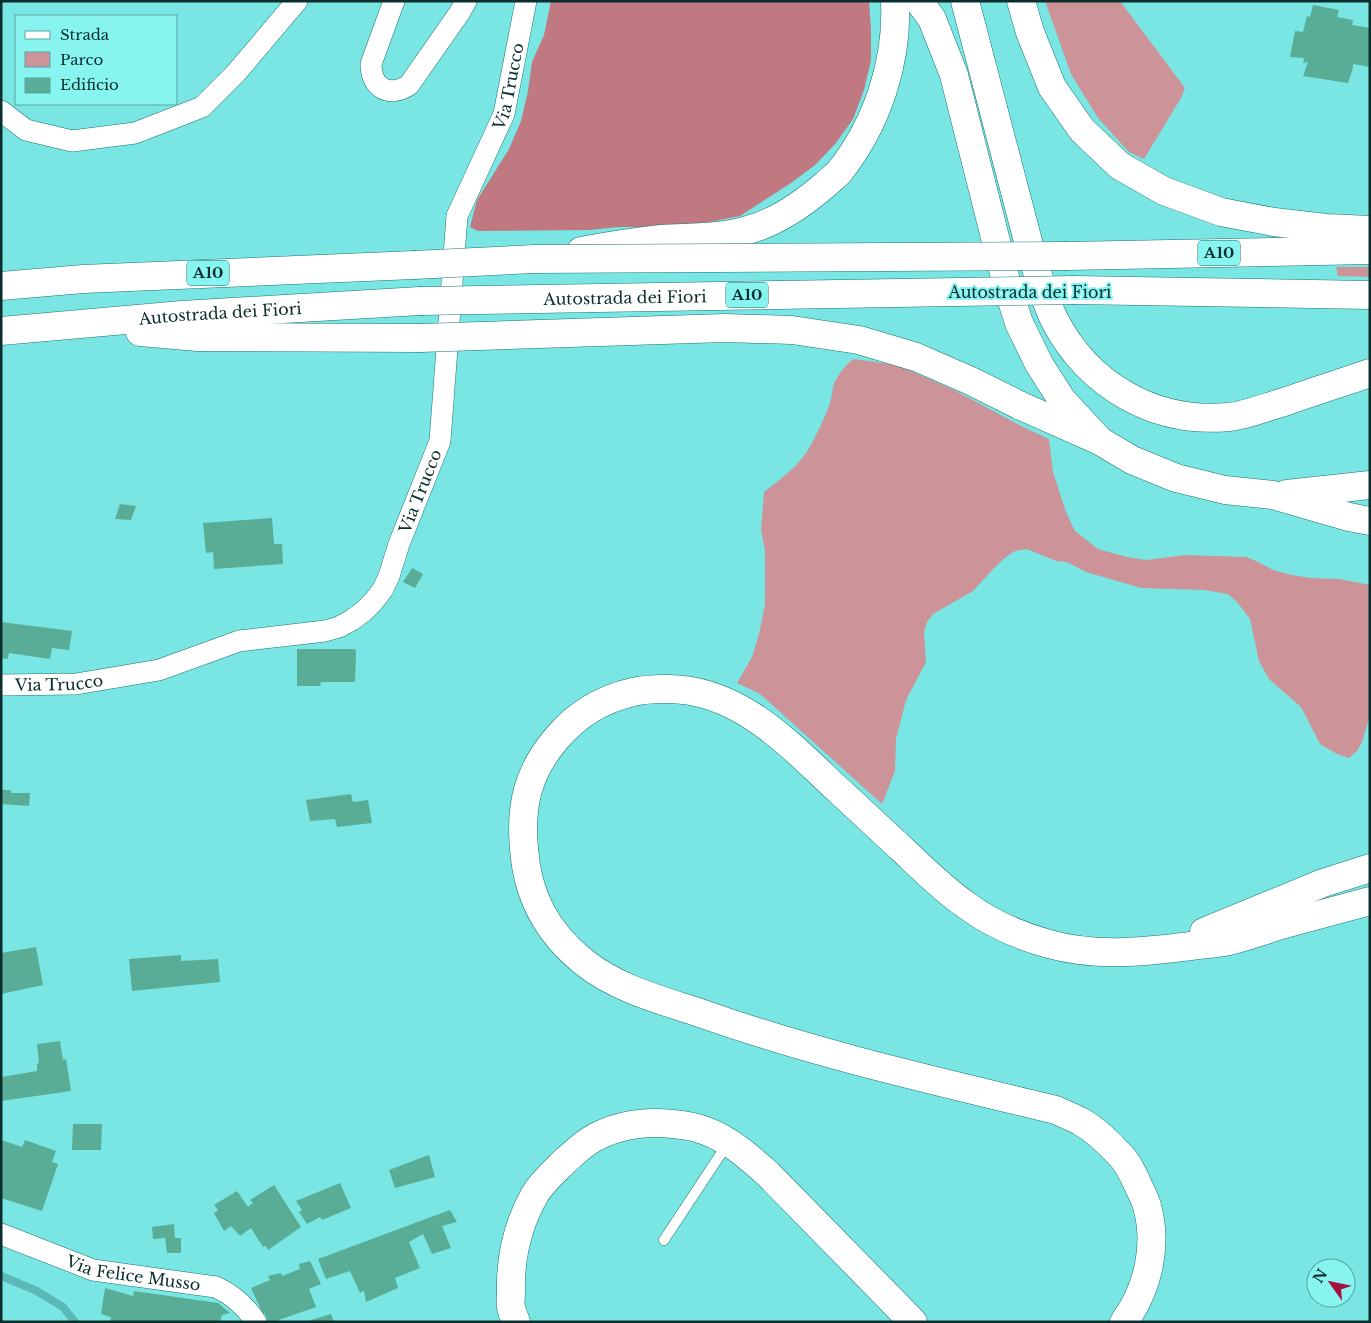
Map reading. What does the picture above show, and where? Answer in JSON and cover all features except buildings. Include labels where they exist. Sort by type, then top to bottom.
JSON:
[{"type":"highway","points":[[534,260],[607,246],[724,235],[751,230],[778,218],[810,198],[839,172],[864,136],[881,97],[896,23],[895,1]]},
{"type":"highway","points":[[919,1],[932,19],[954,75],[1007,284],[1019,323],[1039,364],[1062,400],[1100,441]]},
{"type":"highway","points":[[965,1],[1029,246],[1054,319],[1069,344],[1087,365],[1112,388],[1138,402],[1168,413],[1204,418],[1231,417],[1370,373]]},
{"type":"highway","points":[[1021,1],[1030,32],[1052,87],[1082,130],[1120,166],[1164,191],[1221,212],[1274,222],[1326,228],[1370,230]]},
{"type":"highway","name":"A10","points":[[1,286],[83,279],[534,260],[1068,256],[1370,250]]},
{"type":"highway","name":"Autostrada dei Fiori","points":[[1,331],[182,315],[420,300],[1074,290],[1370,295]]},
{"type":"highway","points":[[81,324],[156,334],[198,337],[420,338],[725,328],[792,330],[859,340],[916,357],[1100,441],[1132,460],[1176,478],[1225,490],[1273,495],[1349,517],[1370,521]]},
{"type":"highway","points":[[1273,495],[1370,485]]},
{"type":"highway","points":[[1124,1322],[1134,1308],[1144,1284],[1152,1255],[1151,1228],[1147,1205],[1134,1177],[1120,1154],[1100,1136],[1080,1122],[1056,1110],[891,1070],[738,1026],[641,993],[613,981],[586,964],[566,945],[548,923],[533,897],[525,869],[524,806],[539,761],[572,722],[596,705],[617,696],[643,690],[676,689],[706,693],[752,715],[784,739],[935,880],[969,908],[1009,930],[1048,944],[1077,950],[1122,952],[1163,950],[1226,941],[1370,901]]},
{"type":"highway","points":[[1163,950],[1322,882],[1370,868]]},
{"type":"highway","points":[[516,1322],[511,1306],[510,1275],[514,1247],[520,1225],[536,1194],[552,1173],[589,1141],[637,1123],[656,1122],[684,1125],[705,1130],[729,1142],[768,1174],[912,1322]]},
{"type":"street","points":[[1,111],[26,130],[72,141],[135,133],[202,107],[236,73],[297,1]]},
{"type":"street","points":[[394,1],[371,64],[371,72],[379,86],[394,91],[409,85],[466,1]]},
{"type":"street","name":"Via Trucco","points":[[1,685],[76,684],[160,670],[239,641],[325,631],[339,627],[358,616],[374,601],[383,589],[389,576],[399,544],[440,440],[457,216],[504,114],[526,1]]},
{"type":"street","name":"Via Felice Musso","points":[[1,1234],[93,1270],[216,1287],[239,1301],[256,1322]]},
{"type":"lane","points":[[664,1240],[729,1142]]},
{"type":"green space","points":[[1045,1],[1120,1],[1185,88],[1181,98],[1144,159],[1129,152],[1098,118],[1071,74]]},
{"type":"green space","points":[[1336,267],[1370,267],[1370,277],[1338,276]]},
{"type":"green space","points":[[853,359],[897,365],[954,390],[1049,439],[1053,472],[1066,512],[1075,531],[1098,549],[1146,560],[1185,555],[1246,557],[1273,570],[1292,575],[1340,579],[1370,585],[1370,715],[1362,742],[1357,751],[1349,758],[1337,754],[1320,744],[1301,707],[1269,679],[1259,661],[1250,619],[1228,594],[1204,590],[1141,588],[1086,572],[1067,562],[1056,561],[1027,549],[1015,551],[1006,557],[973,591],[933,614],[927,622],[924,632],[926,662],[906,700],[896,739],[895,771],[882,804],[760,694],[737,683],[752,657],[765,604],[765,551],[761,530],[764,492],[799,462],[809,448],[827,412],[833,386],[842,370]]},
{"type":"shaded area","points":[[551,1],[869,1],[871,60],[864,90],[853,119],[836,143],[815,165],[740,216],[710,222],[650,227],[619,227],[589,230],[478,231],[470,227],[477,200],[509,149],[521,121],[532,62],[544,35]]},
{"type":"waterway","points":[[1,1276],[35,1290],[63,1307],[75,1322]]}]
